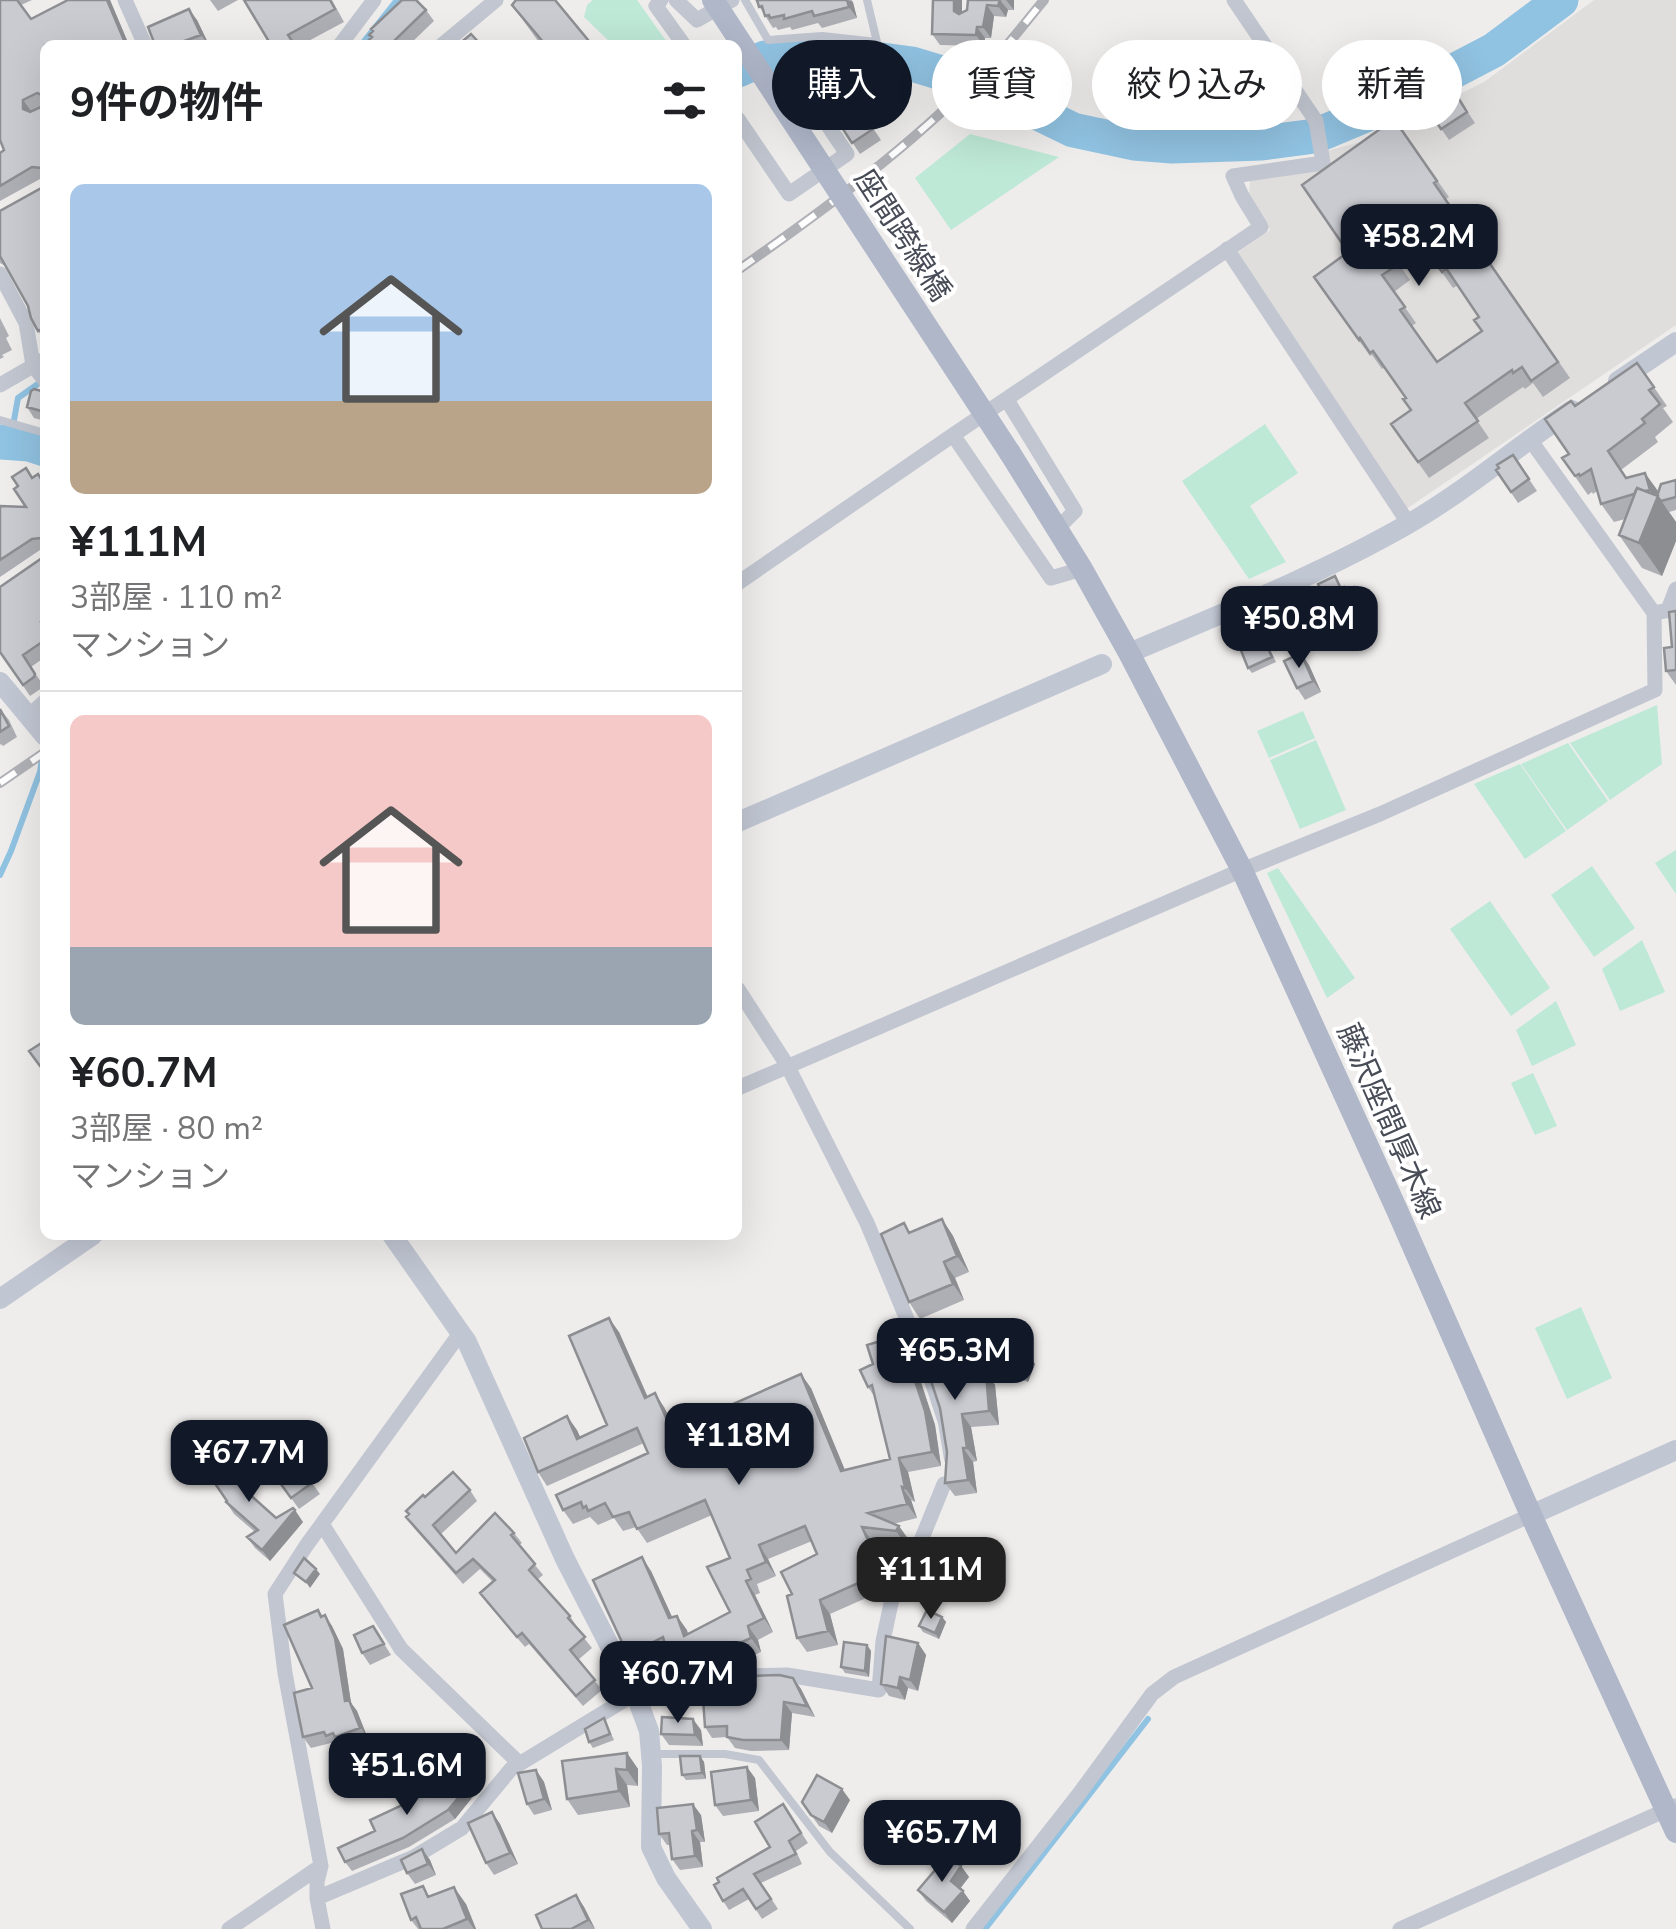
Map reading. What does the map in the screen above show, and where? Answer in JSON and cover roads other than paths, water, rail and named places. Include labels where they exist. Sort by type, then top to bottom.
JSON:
[{"type":"main road","name":"座間跨線橋","points":[[714,0],[740,40]]},
{"type":"main road","name":"座間跨線橋","points":[[742,43],[1010,454]]},
{"type":"main road","name":"藤沢座間厚木線","points":[[1010,454],[1082,569],[1242,870],[1531,1515],[1671,1808],[1676,1832]]},
{"type":"street","points":[[125,0],[142,40]]},
{"type":"street","points":[[344,40],[374,0]]},
{"type":"street","points":[[448,40],[496,0]]},
{"type":"street","points":[[661,0],[656,6],[680,40]]},
{"type":"street","points":[[676,0],[697,20],[732,0]]},
{"type":"street","points":[[742,580],[1262,227],[1234,176],[1323,163],[1316,121],[1234,0]]},
{"type":"street","points":[[742,124],[789,194],[847,154],[831,130]]},
{"type":"street","points":[[1227,250],[1409,524]]},
{"type":"street","points":[[0,274],[26,323],[40,368]]},
{"type":"street","points":[[742,820],[1306,577],[1409,524],[1676,342]]},
{"type":"street","points":[[0,385],[40,371]]},
{"type":"street","points":[[1007,400],[1075,511],[1057,529]]},
{"type":"street","points":[[952,434],[1051,578],[1082,569]]},
{"type":"street","points":[[1530,438],[1666,611]]},
{"type":"street","points":[[742,1086],[1380,814],[1654,690],[1666,611],[1676,590]]},
{"type":"street","points":[[0,682],[37,726]]},
{"type":"street","points":[[742,995],[787,1065],[868,1223],[912,1329]]},
{"type":"street","points":[[0,1299],[86,1240]]},
{"type":"street","points":[[399,1240],[461,1332],[565,1559],[634,1693],[649,1731],[650,1847],[666,1878],[702,1929]]},
{"type":"street","points":[[323,1929],[317,1898],[322,1866],[285,1673],[275,1594],[461,1332]]},
{"type":"street","points":[[973,1929],[1152,1694],[1174,1676],[1676,1450]]},
{"type":"street","points":[[317,1898],[414,1857],[462,1828],[511,1768],[654,1682],[787,1675],[879,1690],[892,1594],[920,1543],[944,1484]]},
{"type":"street","points":[[322,1524],[402,1649],[519,1764]]},
{"type":"street","points":[[1400,1929],[1671,1808]]},
{"type":"street","points":[[228,1929],[322,1866]]},
{"type":"lane","points":[[745,0],[768,40],[822,36],[877,42],[867,0]]},
{"type":"lane","points":[[5,421],[40,430]]},
{"type":"lane","points":[[912,1329],[942,1423],[949,1466],[944,1484]]},
{"type":"lane","points":[[651,1754],[725,1754],[760,1760],[830,1852],[910,1929]]},
{"type":"waterway","points":[[365,40],[397,0]]},
{"type":"waterway","points":[[742,68],[765,58],[875,59],[912,64],[945,74],[1073,130],[1134,143],[1172,146],[1262,143],[1315,136],[1389,105],[1494,50],[1561,0]]},
{"type":"waterway","points":[[10,442],[18,398],[40,382]]},
{"type":"waterway","points":[[0,442],[40,447]]},
{"type":"waterway","points":[[0,875],[40,772]]},
{"type":"waterway","points":[[985,1929],[1148,1719]]},
{"type":"railway","points":[[742,267],[834,201],[926,126],[984,71],[1044,0]]},
{"type":"railway","points":[[0,783],[40,755]]}]
